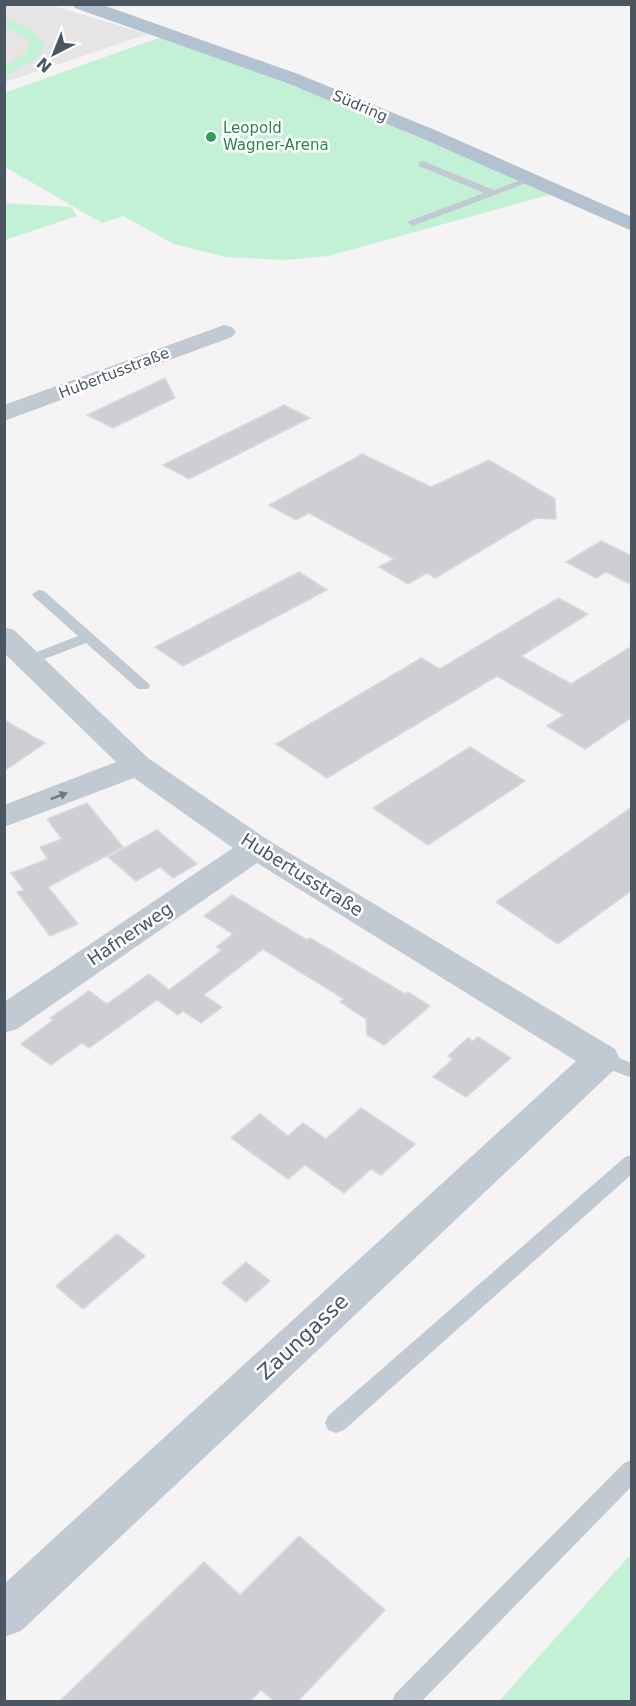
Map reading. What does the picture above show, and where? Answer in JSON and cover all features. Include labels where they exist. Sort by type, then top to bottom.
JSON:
[{"type":"main road","name":"Südring","points":[[81,4],[170,32],[241,58],[532,179],[632,225]]},
{"type":"street","name":"Hubertusstraße","points":[[4,414],[224,332]]},
{"type":"street","name":"Hubertusstraße","points":[[4,636],[137,765],[256,848],[617,1065]]},
{"type":"street","points":[[4,817],[137,765]]},
{"type":"street","name":"Hafnerweg","points":[[4,1020],[256,848]]},
{"type":"street","name":"Zaungasse","points":[[4,1615],[617,1065]]},
{"type":"lane","points":[[423,164],[493,193]]},
{"type":"lane","points":[[413,223],[532,179]]},
{"type":"lane","points":[[39,594],[143,686]]},
{"type":"lane","points":[[29,660],[88,637]]},
{"type":"lane","points":[[336,1423],[632,1162]]},
{"type":"lane","points":[[404,1701],[632,1470]]},
{"type":"shaded area","points":[[4,5],[50,5],[148,34],[5,82]]},
{"type":"green space","points":[[5,18],[38,35],[45,46],[37,58],[5,76],[5,66],[24,54],[30,44],[26,37],[5,26]]},
{"type":"green space","name":"Leopold Wagner-Arena","points":[[164,36],[347,107],[552,194],[328,256],[285,260],[226,257],[174,244],[123,216],[102,223],[5,167],[4,93]]},
{"type":"green space","points":[[4,203],[71,207],[77,216],[5,240]]},
{"type":"green space","points":[[631,1554],[631,1701],[499,1701]]},
{"type":"building","points":[[165,378],[175,398],[113,428],[87,415]]},
{"type":"building","points":[[284,405],[310,418],[189,479],[163,465]]},
{"type":"building","points":[[362,454],[431,487],[489,460],[555,499],[556,519],[536,518],[435,578],[427,573],[408,584],[379,567],[394,559],[309,513],[296,520],[269,505]]},
{"type":"building","points":[[601,541],[632,556],[632,585],[606,572],[596,578],[566,562]]},
{"type":"building","points":[[299,572],[327,590],[183,666],[155,647]]},
{"type":"building","points":[[558,598],[588,614],[521,656],[571,684],[632,646],[632,717],[585,749],[547,726],[564,715],[497,676],[327,778],[276,744],[421,658],[440,669]]},
{"type":"building","points":[[4,720],[45,743],[4,771]]},
{"type":"building","points":[[470,747],[525,781],[428,845],[373,808]]},
{"type":"building","points":[[87,803],[123,847],[48,887],[78,924],[50,936],[17,892],[24,890],[11,873],[48,859],[40,847],[62,839],[47,819]]},
{"type":"building","points":[[632,807],[632,890],[558,944],[496,902]]},
{"type":"building","points":[[157,830],[197,864],[173,878],[160,867],[136,881],[108,857]]},
{"type":"building","points":[[232,895],[307,940],[310,938],[405,994],[408,992],[430,1006],[384,1045],[367,1035],[366,1019],[340,1002],[344,999],[263,949],[204,995],[222,1007],[201,1023],[183,1011],[178,1015],[157,1000],[89,1048],[82,1043],[51,1065],[21,1044],[53,1020],[50,1018],[89,991],[107,1004],[149,974],[169,990],[222,950],[216,947],[233,934],[204,916]]},
{"type":"building","points":[[478,1037],[511,1058],[466,1097],[433,1077],[453,1059],[448,1056],[468,1038],[473,1041]]},
{"type":"building","points":[[361,1108],[415,1144],[381,1175],[371,1169],[344,1193],[305,1165],[288,1179],[231,1138],[260,1114],[288,1136],[303,1123],[326,1139]]},
{"type":"building","points":[[117,1234],[145,1256],[83,1309],[56,1286]]},
{"type":"building","points":[[246,1262],[270,1281],[246,1302],[222,1283]]},
{"type":"building","points":[[299,1536],[385,1610],[298,1701],[274,1701],[261,1690],[250,1701],[60,1701],[204,1562],[240,1595]]},
{"type":"place","name":"Leopold Wagner-Arena","points":[[211,137]]}]
